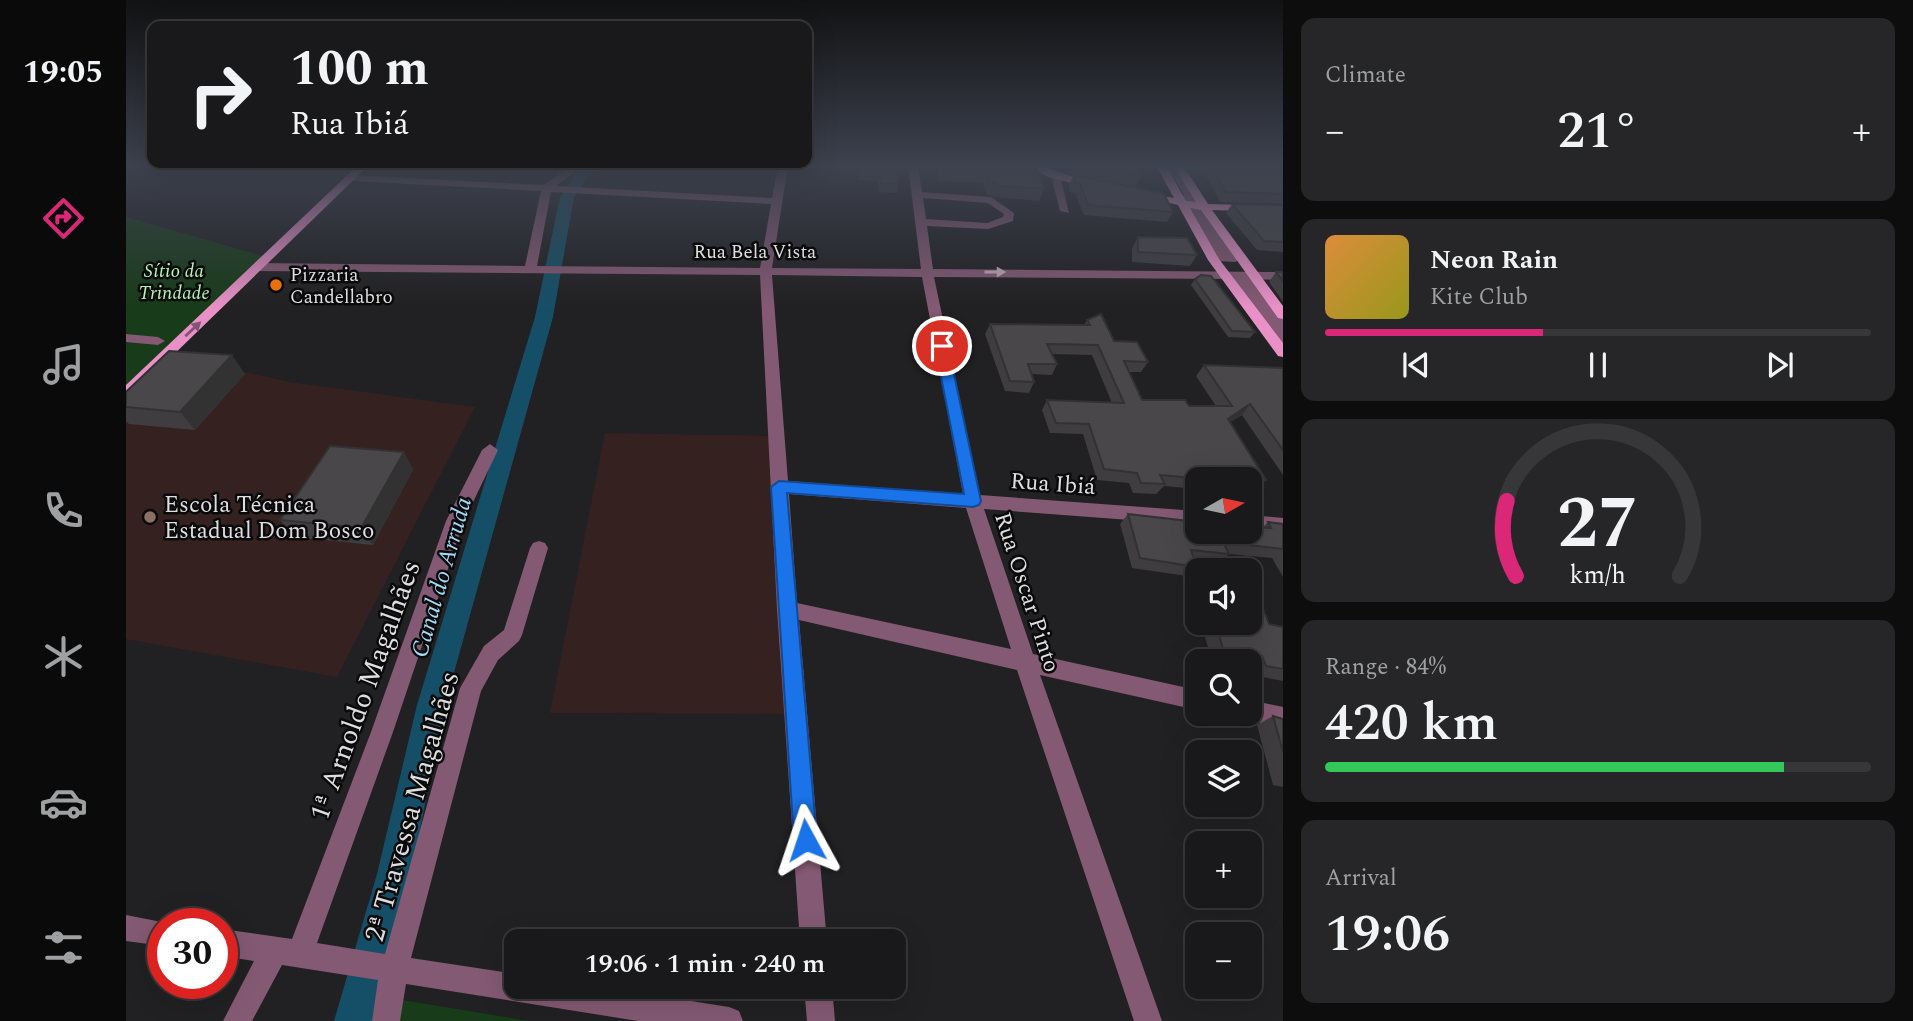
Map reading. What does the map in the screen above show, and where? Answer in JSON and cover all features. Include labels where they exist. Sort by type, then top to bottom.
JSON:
[{"type":"main road","points":[[126,393],[314,213]]},
{"type":"main road","points":[[1186,213],[1224,274],[1283,353]]},
{"type":"main road","points":[[1208,213],[1246,273],[1283,315]]},
{"type":"street","points":[[535,269],[545,213]]},
{"type":"street","points":[[774,213],[765,270],[813,929]]},
{"type":"street","name":"Rua Oscar Pinto","points":[[920,213],[927,271],[973,501],[1148,1021]]},
{"type":"street","points":[[921,222],[988,226],[1009,219],[1009,213]]},
{"type":"street","name":"Rua Bela Vista","points":[[257,267],[1246,273],[1283,276]]},
{"type":"street","points":[[1283,327],[1245,278],[1233,277],[1283,341]]},
{"type":"street","points":[[126,338],[158,341]]},
{"type":"street","name":"1ª Arnoldo Magalhães","points":[[237,1021],[288,951],[383,732],[454,522],[490,450]]},
{"type":"street","name":"Rua Ibiá","points":[[779,487],[1185,517]]},
{"type":"street","points":[[1262,523],[1283,525]]},
{"type":"street","name":"2ª Travessa Magalhães","points":[[386,1021],[386,968],[419,887],[471,688],[491,653],[512,635],[539,548]]},
{"type":"street","points":[[788,609],[1185,697]]},
{"type":"street","points":[[1262,714],[1283,719]]},
{"type":"street","points":[[126,928],[147,931]]},
{"type":"street","points":[[238,944],[729,1021]]},
{"type":"street","points":[[819,999],[821,1021]]},
{"type":"shaded area","points":[[183,358],[289,382],[475,407],[337,677],[126,639],[126,414]]},
{"type":"shaded area","points":[[605,433],[776,436],[795,714],[550,713]]},
{"type":"green space","name":"Sítio da Trindade","points":[[126,217],[267,257],[126,393]]},
{"type":"green space","points":[[396,999],[530,1021],[390,1021]]},
{"type":"building","points":[[1239,213],[1283,213],[1283,242],[1264,241]]},
{"type":"building","points":[[1138,237],[1187,238],[1197,255],[1138,252]]},
{"type":"building","points":[[1276,272],[1283,272],[1283,281]]},
{"type":"building","points":[[1201,275],[1211,276],[1255,332],[1232,331],[1195,279]]},
{"type":"building","points":[[1101,314],[1114,341],[1137,342],[1148,362],[1124,361],[1142,400],[1185,400],[1189,406],[1232,406],[1204,365],[1283,368],[1283,450],[1250,404],[1228,419],[1258,467],[1185,467],[1185,477],[1160,475],[1165,484],[1141,483],[1137,473],[1104,469],[1089,424],[1056,423],[1047,400],[1124,403],[1098,345],[1047,344],[1057,364],[1028,364],[1034,382],[1010,381],[990,324],[1090,325],[1087,320]]},
{"type":"building","points":[[169,351],[232,355],[180,412],[126,407],[126,392]]},
{"type":"building","points":[[330,446],[404,452],[361,528],[280,520]]},
{"type":"building","points":[[1128,514],[1185,521],[1185,544],[1224,544],[1229,554],[1191,550],[1194,558],[1185,558],[1185,565],[1140,558]]},
{"type":"building","points":[[1268,522],[1283,524],[1283,549],[1240,544],[1262,544],[1262,528],[1271,528]]},
{"type":"building","points":[[1262,606],[1269,624],[1283,627],[1283,669],[1266,666],[1262,649],[1223,649],[1219,635],[1262,635]]},
{"type":"building","points":[[1273,716],[1283,719],[1283,752]]},
{"type":"waterway","name":"Canal do Arruda","points":[[353,1021],[394,874],[431,705],[544,317],[564,213]]},
{"type":"place","name":"Pizzaria Candellabro","points":[[276,285]]},
{"type":"place","name":"Escola Técnica Estadual Dom Bosco","points":[[150,517]]},
{"type":"route","points":[[806,840],[779,487],[973,501],[942,346]]}]
